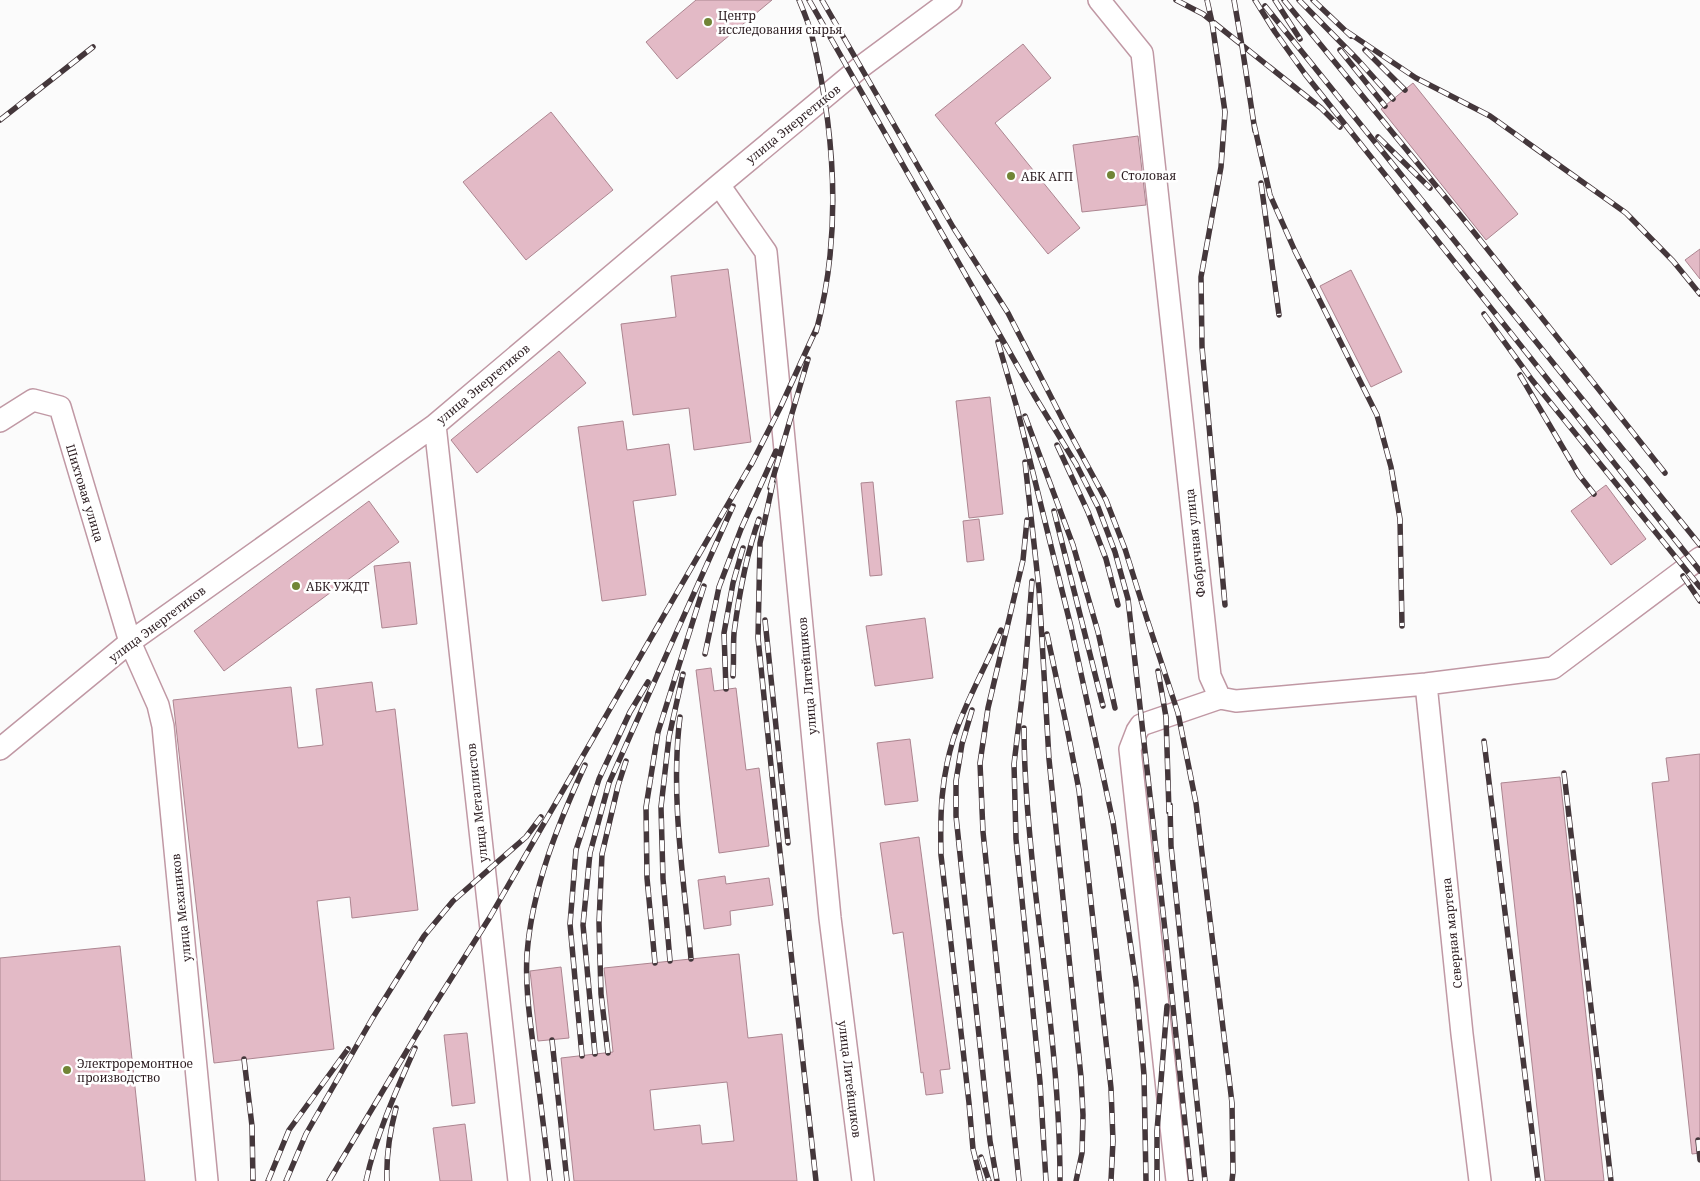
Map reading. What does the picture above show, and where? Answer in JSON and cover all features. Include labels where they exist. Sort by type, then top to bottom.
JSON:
[{"type":"street","name":"улица Энергетиков","points":[[0,750],[130,642],[435,425],[862,66],[951,0]]},
{"type":"street","name":"Фабричная улица","points":[[1099,0],[1142,53],[1210,676],[1220,698]]},
{"type":"street","name":"улица Литейщиков","points":[[719,185],[766,252],[830,918],[863,1181]]},
{"type":"street","name":"Шихтовая улица","points":[[0,421],[33,400],[60,407],[130,642]]},
{"type":"street","name":"улица Металлистов","points":[[435,425],[519,1181]]},
{"type":"street","points":[[1177,1181],[1130,749],[1141,725],[1220,698],[1243,700],[1426,684],[1553,668],[1700,558]]},
{"type":"street","name":"улица Механиков","points":[[130,642],[158,704],[163,726],[207,1181]]},
{"type":"street","name":"Северная мартена","points":[[1426,684],[1462,1034],[1480,1181]]},
{"type":"building","name":"Центр исследования сырья","points":[[696,0],[772,0],[677,79],[646,42]]},
{"type":"building","name":"АБК АГП","points":[[1023,44],[1051,78],[995,123],[1080,228],[1048,254],[935,115]]},
{"type":"building","points":[[1413,83],[1518,214],[1486,240],[1381,109]]},
{"type":"building","points":[[551,112],[613,190],[526,260],[463,182]]},
{"type":"building","name":"Столовая","points":[[1138,136],[1146,205],[1082,212],[1073,145]]},
{"type":"building","points":[[1700,249],[1700,279],[1685,260]]},
{"type":"building","points":[[728,269],[751,442],[694,450],[689,408],[633,415],[621,324],[676,317],[671,276]]},
{"type":"building","points":[[1351,270],[1402,372],[1371,387],[1320,286]]},
{"type":"building","points":[[559,351],[586,383],[477,473],[451,440]]},
{"type":"building","points":[[990,397],[1003,514],[969,518],[956,401]]},
{"type":"building","points":[[623,421],[627,450],[669,444],[676,495],[633,501],[646,595],[602,601],[578,427]]},
{"type":"building","points":[[873,482],[882,575],[870,576],[861,483]]},
{"type":"building","points":[[1606,485],[1646,539],[1611,565],[1571,511]]},
{"type":"building","name":"АБК УЖДТ","points":[[369,501],[399,542],[224,671],[194,631]]},
{"type":"building","points":[[979,519],[984,560],[967,562],[963,521]]},
{"type":"building","points":[[410,562],[417,624],[382,628],[374,566]]},
{"type":"building","points":[[925,618],[933,678],[875,686],[866,626]]},
{"type":"building","points":[[711,668],[714,691],[736,688],[746,770],[759,768],[769,846],[719,853],[696,670]]},
{"type":"building","points":[[372,682],[376,712],[395,709],[418,910],[352,918],[350,897],[317,901],[334,1049],[214,1063],[173,700],[291,687],[298,748],[323,745],[316,689]]},
{"type":"building","points":[[910,739],[918,801],[885,805],[877,743]]},
{"type":"building","points":[[1700,754],[1700,1153],[1692,1154],[1652,783],[1669,781],[1666,758]]},
{"type":"building","points":[[1560,777],[1604,1181],[1545,1181],[1501,783]]},
{"type":"building","points":[[919,837],[950,1069],[940,1070],[943,1093],[926,1095],[923,1072],[921,1073],[903,932],[893,934],[880,843]]},
{"type":"building","points":[[725,876],[726,884],[769,878],[773,905],[730,911],[731,925],[704,929],[698,880]]},
{"type":"building","name":"Электроремонтное производство","points":[[120,946],[145,1181],[0,1181],[0,958]]},
{"type":"building","points":[[739,954],[748,1038],[782,1034],[797,1181],[574,1181],[561,1058],[613,1052],[604,968]],"holes":[[[727,1082],[734,1141],[702,1144],[700,1125],[654,1130],[650,1090]]]},
{"type":"building","points":[[561,967],[569,1038],[538,1041],[530,971]]},
{"type":"building","points":[[467,1033],[475,1103],[452,1106],[444,1035]]},
{"type":"building","points":[[465,1124],[472,1181],[440,1181],[433,1128]]},
{"type":"railway","points":[[799,0],[811,32],[820,72],[826,109],[832,184],[830,259],[816,332]]},
{"type":"railway","points":[[809,0],[1034,395],[1076,464],[1098,507],[1115,552],[1128,599],[1191,1181]]},
{"type":"railway","points":[[822,0],[953,227],[1008,313],[1106,500],[1125,549],[1178,713],[1196,803],[1232,1103],[1232,1181]]},
{"type":"railway","points":[[1176,0],[1203,14],[1321,108],[1340,127]]},
{"type":"railway","points":[[1207,0],[1225,112],[1221,167],[1201,277],[1202,347],[1225,605]]},
{"type":"railway","points":[[1234,0],[1255,131]]},
{"type":"railway","points":[[1255,0],[1305,74],[1700,571]]},
{"type":"railway","points":[[1275,0],[1300,39]]},
{"type":"railway","points":[[1284,0],[1469,226],[1665,473]]},
{"type":"railway","points":[[1299,0],[1393,99]]},
{"type":"railway","points":[[1313,0],[1351,36]]},
{"type":"railway","points":[[1265,6],[1700,545]]},
{"type":"railway","points":[[1346,31],[1416,78],[1490,116],[1626,213],[1673,261],[1700,294]]},
{"type":"railway","points":[[0,120],[93,47]]},
{"type":"railway","points":[[1340,50],[1385,106]]},
{"type":"railway","points":[[1365,50],[1405,90]]},
{"type":"railway","points":[[1254,124],[1270,195],[1295,251],[1377,415],[1391,467],[1400,519],[1402,626]]},
{"type":"railway","points":[[1378,137],[1430,188]]},
{"type":"railway","points":[[1261,183],[1279,315]]},
{"type":"railway","points":[[1484,314],[1532,380],[1700,587]]},
{"type":"railway","points":[[751,465],[781,406],[818,325]]},
{"type":"railway","points":[[998,342],[1017,408],[1071,627],[1113,822],[1136,983],[1144,1075],[1146,1181]]},
{"type":"railway","points":[[770,488],[808,359]]},
{"type":"railway","points":[[1520,375],[1579,475],[1594,494]]},
{"type":"railway","points":[[1025,416],[1073,545],[1098,632],[1115,708]]},
{"type":"railway","points":[[1057,445],[1088,512],[1106,559],[1118,605]]},
{"type":"railway","points":[[705,654],[719,587],[741,529],[776,451]]},
{"type":"railway","points":[[329,1181],[433,1007],[490,917],[754,459]]},
{"type":"railway","points":[[1025,462],[1039,589],[1049,759],[1081,1077],[1082,1153],[1076,1181]]},
{"type":"railway","points":[[773,482],[760,543],[758,638],[816,1181]]},
{"type":"railway","points":[[595,1054],[583,925],[590,853],[609,783],[733,506]]},
{"type":"railway","points":[[1054,511],[1103,706]]},
{"type":"railway","points":[[733,676],[734,633],[738,604],[747,561],[759,519]]},
{"type":"railway","points":[[1019,1181],[983,832],[980,763],[988,708],[1023,560],[1027,520]]},
{"type":"railway","points":[[726,689],[724,633],[733,583],[743,548]]},
{"type":"railway","points":[[1683,576],[1700,601]]},
{"type":"railway","points":[[1032,581],[1025,672],[1014,764],[1016,839],[1040,1082],[1046,1181]]},
{"type":"railway","points":[[655,963],[647,878],[646,807],[658,732],[704,586]]},
{"type":"railway","points":[[765,620],[788,843]]},
{"type":"railway","points":[[981,1181],[973,1149],[941,855],[941,811],[946,769],[953,740],[963,712],[1001,630]]},
{"type":"railway","points":[[1047,634],[1079,790],[1111,1088],[1113,1141],[1111,1181]]},
{"type":"railway","points":[[1158,671],[1166,717],[1169,812]]},
{"type":"railway","points":[[670,961],[663,879],[661,807],[669,737],[683,674]]},
{"type":"railway","points":[[582,1056],[570,924],[576,850],[599,779],[630,712],[648,682]]},
{"type":"railway","points":[[972,710],[962,744],[956,781],[956,816],[990,1141],[997,1181]]},
{"type":"railway","points":[[680,717],[677,747],[677,808],[691,959]]},
{"type":"railway","points":[[1024,728],[1030,841],[1055,1067],[1060,1181]]},
{"type":"railway","points":[[1484,741],[1538,1181]]},
{"type":"railway","points":[[608,1053],[601,994],[599,923],[602,854],[626,761]]},
{"type":"railway","points":[[550,1181],[528,1003],[527,954],[534,905],[540,881],[556,833],[585,765]]},
{"type":"railway","points":[[1564,773],[1611,1181]]},
{"type":"railway","points":[[1170,805],[1171,846],[1205,1181]]},
{"type":"railway","points":[[286,1181],[306,1134],[372,1019],[424,936],[453,901],[526,837],[541,817]]},
{"type":"railway","points":[[1157,1181],[1157,1131],[1167,1006]]},
{"type":"railway","points":[[552,1040],[567,1181]]},
{"type":"railway","points":[[366,1181],[381,1130],[415,1048]]},
{"type":"railway","points":[[268,1181],[289,1130],[348,1049]]},
{"type":"railway","points":[[244,1059],[252,1126],[253,1181]]},
{"type":"railway","points":[[387,1181],[389,1144],[396,1108]]},
{"type":"railway","points":[[1698,1140],[1700,1160]]},
{"type":"railway","points":[[981,1157],[989,1181]]},
{"type":"place","name":"Центр исследования сырья","points":[[708,22]]},
{"type":"place","name":"Столовая","points":[[1111,175]]},
{"type":"place","name":"АБК АГП","points":[[1011,176]]},
{"type":"place","name":"АБК УЖДТ","points":[[296,586]]},
{"type":"place","name":"Электроремонтное производство","points":[[67,1070]]}]
